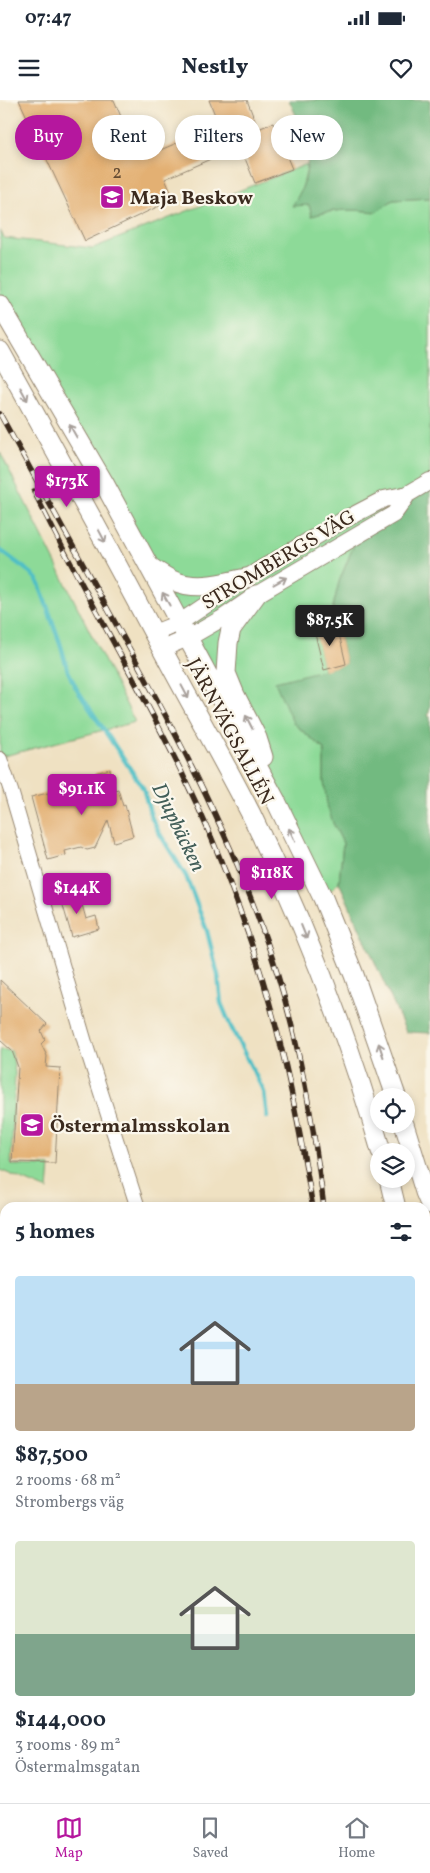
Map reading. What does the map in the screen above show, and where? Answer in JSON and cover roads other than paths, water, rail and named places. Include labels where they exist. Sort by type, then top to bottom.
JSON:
[{"type":"main road","name":"JÄRNVÄGSALLÉN","points":[[0,305],[104,483],[276,801],[322,898],[354,975],[393,1088]]},
{"type":"main road","name":"JÄRNVÄGSALLÉN","points":[[0,351],[251,814],[294,908],[326,987],[361,1086],[379,1143]]},
{"type":"main road","points":[[148,565],[173,581],[190,585],[209,586],[246,578]]},
{"type":"main road","points":[[256,595],[231,629],[226,673],[234,695],[257,738],[276,801]]},
{"type":"main road","points":[[407,1133],[424,1192],[429,1202]]},
{"type":"main road","points":[[391,1188],[395,1202]]},
{"type":"street","name":"STROMBERGS VÄG","points":[[184,631],[246,578],[376,503],[384,499],[408,494],[430,481]]},
{"type":"street","name":"STROMBERGS VÄG","points":[[158,641],[221,619],[256,595],[394,514],[408,494]]},
{"type":"street","points":[[0,759],[6,793],[136,1202]]},
{"type":"waterway","name":"Djupbäcken","points":[[0,550],[31,573],[38,581],[68,671],[76,688],[143,788],[151,816],[158,831],[186,876],[207,931],[218,975],[221,1003],[264,1092],[267,1117]]},
{"type":"railway","points":[[0,414],[178,740],[230,847],[245,883],[271,955],[292,1026],[314,1134],[323,1202]]},
{"type":"railway","points":[[34,491],[182,773],[226,874],[252,945],[273,1016],[287,1071],[312,1202]]},
{"type":"place","name":"Maja Beskow","points":[[112,197]]},
{"type":"place","name":"Östermalmsskolan","points":[[32,1125]]}]
